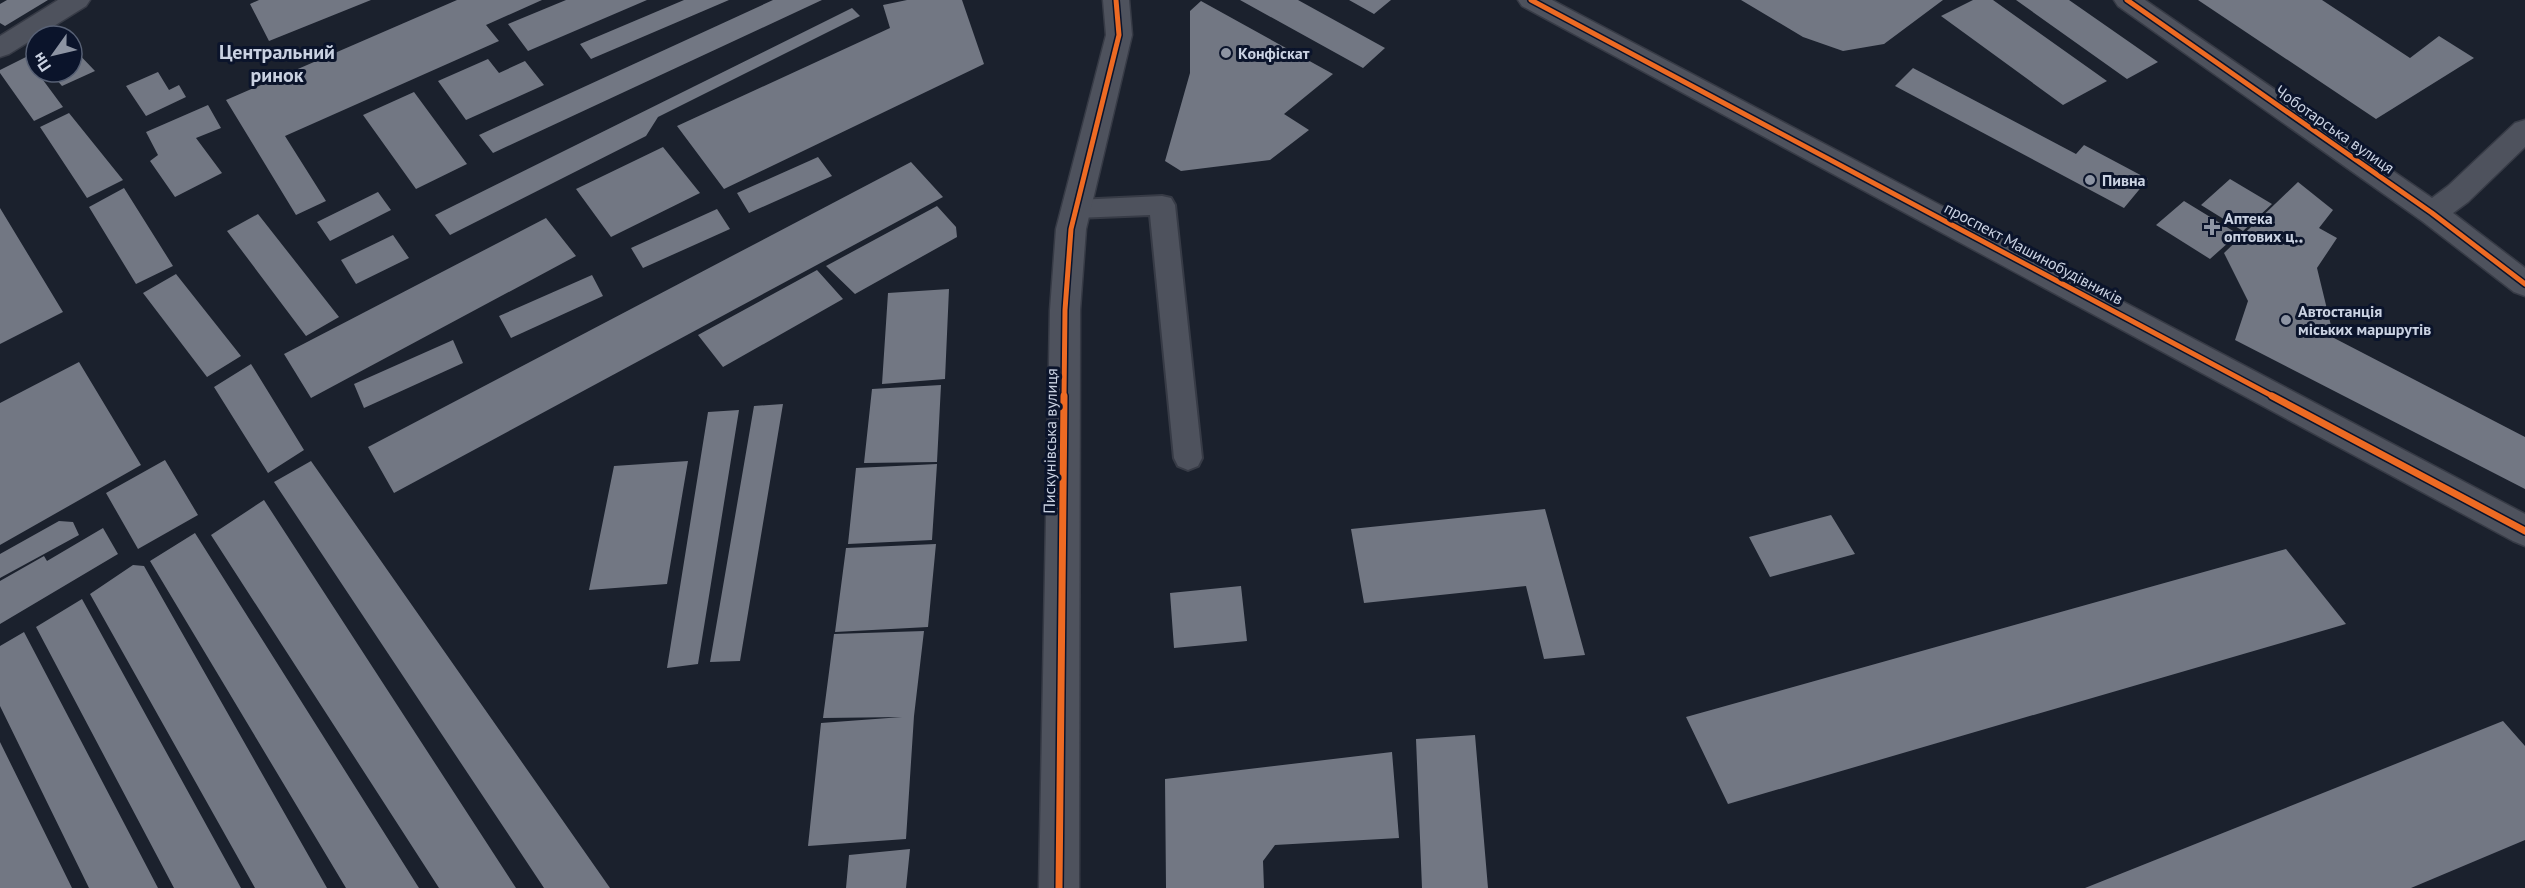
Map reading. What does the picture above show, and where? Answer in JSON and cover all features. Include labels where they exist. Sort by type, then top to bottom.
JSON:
[{"type":"street","points":[[0,48],[77,0]]},
{"type":"street","name":"Пискунівська вулиця","points":[[1059,888],[1065,310],[1071,229],[1119,35],[1116,0]]},
{"type":"street","name":"проспект Машинобудівників","points":[[1531,0],[2525,531]]},
{"type":"street","name":"Чоботарська вулиця","points":[[2127,0],[2432,213],[2525,284]]},
{"type":"street","points":[[2432,213],[2458,194],[2525,130]]},
{"type":"lane","points":[[1076,209],[1162,205],[1188,458]]},
{"type":"building","points":[[7,0],[48,0],[5,26],[0,23],[0,4]]},
{"type":"building","points":[[259,0],[371,0],[269,41],[250,4]]},
{"type":"building","points":[[457,0],[542,0],[486,25],[499,41],[285,136],[326,201],[296,215],[226,100]]},
{"type":"building","points":[[566,0],[647,0],[528,51],[508,24]]},
{"type":"building","points":[[684,0],[729,0],[591,59],[580,44]]},
{"type":"building","points":[[773,0],[822,0],[493,153],[479,135]]},
{"type":"building","points":[[907,0],[962,0],[984,64],[724,189],[677,126],[890,28],[883,5]]},
{"type":"building","points":[[1240,0],[1298,0],[1385,48],[1363,68]]},
{"type":"building","points":[[1349,0],[1391,0],[1374,14]]},
{"type":"building","points":[[1741,0],[1943,0],[1884,44],[1843,51],[1803,37]]},
{"type":"building","points":[[1973,0],[1993,0],[2107,81],[2063,105],[1941,16]]},
{"type":"building","points":[[2016,0],[2069,0],[2158,62],[2127,79]]},
{"type":"building","points":[[2198,0],[2322,0],[2410,58],[2439,36],[2474,58],[2376,119]]},
{"type":"building","points":[[1201,1],[1333,74],[1284,114],[1309,130],[1270,160],[1181,171],[1165,161],[1190,73],[1190,11]]},
{"type":"building","points":[[852,8],[860,16],[658,117],[646,136],[450,235],[435,215]]},
{"type":"building","points":[[24,58],[24,84],[46,84],[63,107],[34,121],[0,70]]},
{"type":"building","points":[[488,59],[499,73],[525,61],[544,85],[466,120],[438,81]]},
{"type":"building","points":[[84,60],[95,71],[84,76]]},
{"type":"building","points":[[1913,68],[2076,154],[2084,145],[2148,179],[2124,208],[1895,86]]},
{"type":"building","points":[[158,72],[169,90],[179,85],[186,97],[146,116],[126,86]]},
{"type":"building","points":[[414,92],[467,164],[416,189],[363,115]]},
{"type":"building","points":[[208,105],[221,128],[196,138],[222,173],[175,197],[150,161],[158,155],[146,132]]},
{"type":"building","points":[[69,113],[123,180],[87,198],[40,127]]},
{"type":"building","points":[[663,147],[700,193],[611,237],[576,189]]},
{"type":"building","points":[[818,157],[832,176],[749,213],[737,193]]},
{"type":"building","points":[[911,162],[943,197],[394,493],[368,447]]},
{"type":"building","points":[[2230,179],[2272,204],[2243,231],[2201,205]]},
{"type":"building","name":"Автостанція міських маршрутів","points":[[2298,182],[2333,210],[2319,228],[2337,238],[2317,268],[2334,338],[2525,437],[2525,489],[2235,340],[2248,301],[2224,253]]},
{"type":"building","points":[[124,188],[173,266],[136,284],[89,207]]},
{"type":"building","points":[[378,192],[391,210],[330,241],[317,222]]},
{"type":"building","points":[[2184,201],[2238,234],[2210,259],[2156,225]]},
{"type":"building","points":[[937,206],[956,227],[957,237],[855,294],[826,266]]},
{"type":"building","points":[[0,208],[63,312],[0,344]]},
{"type":"building","points":[[717,209],[730,229],[643,268],[631,248]]},
{"type":"building","points":[[258,214],[339,317],[306,336],[227,231]]},
{"type":"building","points":[[546,218],[576,256],[311,398],[284,354]]},
{"type":"building","points":[[393,235],[409,258],[356,284],[341,260]]},
{"type":"building","points":[[817,270],[843,299],[723,367],[698,335]]},
{"type":"building","points":[[176,274],[241,356],[207,377],[143,293]]},
{"type":"building","points":[[592,275],[603,296],[511,338],[499,316]]},
{"type":"building","points":[[949,289],[945,379],[882,384],[888,293]]},
{"type":"building","points":[[453,340],[463,363],[364,408],[354,384]]},
{"type":"building","points":[[79,362],[141,465],[0,545],[0,403]]},
{"type":"building","points":[[251,364],[304,450],[268,473],[214,387]]},
{"type":"building","points":[[941,385],[937,462],[864,463],[872,389]]},
{"type":"building","points":[[783,404],[740,661],[710,662],[754,406]]},
{"type":"building","points":[[739,410],[698,664],[667,668],[708,412]]},
{"type":"building","points":[[165,460],[198,515],[138,549],[106,493]]},
{"type":"building","points":[[311,461],[610,888],[544,888],[274,482]]},
{"type":"building","points":[[688,461],[667,584],[589,590],[614,466]]},
{"type":"building","points":[[937,464],[932,540],[848,544],[856,468]]},
{"type":"building","points":[[264,500],[516,888],[439,888],[211,535]]},
{"type":"building","points":[[1545,509],[1585,655],[1544,659],[1526,586],[1364,603],[1351,529]]},
{"type":"building","points":[[1831,515],[1855,554],[1770,577],[1749,537]]},
{"type":"building","points":[[59,521],[73,522],[79,535],[0,578],[0,554]]},
{"type":"building","points":[[103,528],[118,554],[0,624],[0,581],[44,556],[47,561]]},
{"type":"building","points":[[195,533],[419,888],[346,888],[150,561]]},
{"type":"building","points":[[936,544],[928,627],[835,632],[846,548]]},
{"type":"building","points":[[2286,549],[2346,624],[1728,804],[1686,717]]},
{"type":"building","points":[[133,565],[144,566],[327,888],[255,888],[90,594]]},
{"type":"building","points":[[1241,586],[1247,641],[1174,648],[1170,593]]},
{"type":"building","points":[[82,599],[241,888],[174,888],[36,627]]},
{"type":"building","points":[[924,631],[914,716],[906,839],[808,846],[821,723],[902,717],[823,718],[834,634]]},
{"type":"building","points":[[24,632],[158,888],[89,888],[0,706],[0,646]]},
{"type":"building","points":[[2503,721],[2525,746],[2525,840],[2411,888],[2085,888]]},
{"type":"building","points":[[1475,735],[1488,888],[1422,888],[1416,739]]},
{"type":"building","points":[[0,742],[72,888],[0,888]]},
{"type":"building","points":[[1392,752],[1399,838],[1275,845],[1263,861],[1264,888],[1166,888],[1165,779]]},
{"type":"building","points":[[910,849],[906,888],[846,888],[849,855]]},
{"type":"cycle path","points":[[1059,888],[1065,310],[1071,229],[1119,35],[1116,0]]},
{"type":"cycle path","points":[[1531,0],[2525,531]]},
{"type":"cycle path","points":[[2127,0],[2432,213],[2525,284]]},
{"type":"place","name":"Конфіскат","points":[[1226,53]]},
{"type":"place","name":"Пивна","points":[[2090,180]]},
{"type":"place","name":"Аптека оптових ц‥","points":[[2212,227]]},
{"type":"place","name":"Автостанція міських маршрутів","points":[[2286,320]]},
{"type":"district","name":"Центральний ринок","points":[[277,64]]}]
